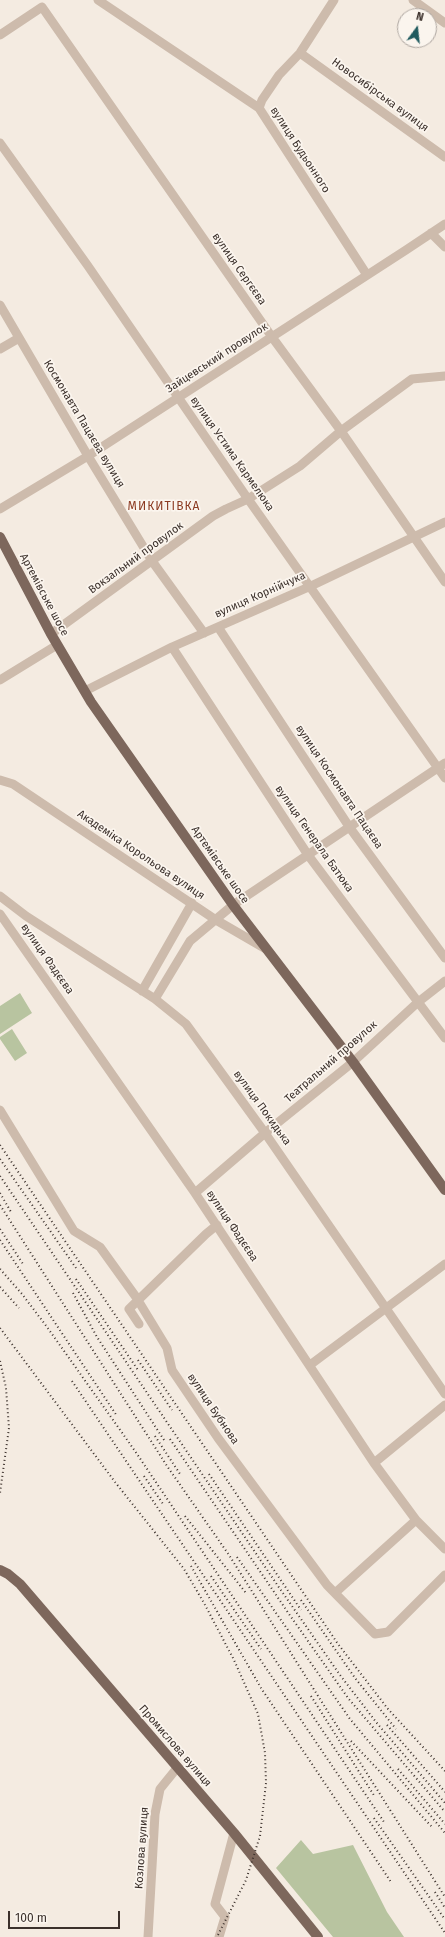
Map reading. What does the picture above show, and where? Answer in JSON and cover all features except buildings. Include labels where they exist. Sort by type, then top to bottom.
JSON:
[{"type":"main road","name":"Артемівське шосе","points":[[0,537],[50,634],[85,691],[233,905],[352,1062],[445,1190]]},
{"type":"main road","name":"Промислова вулиця","points":[[4,1572],[20,1584],[234,1833],[318,1937]]},
{"type":"street","points":[[98,0],[259,108]]},
{"type":"street","name":"вулиця Будьонного","points":[[334,0],[300,53],[279,75],[262,100],[259,108],[367,275]]},
{"type":"street","points":[[413,0],[445,24]]},
{"type":"street","name":"вулиця Сергєєва","points":[[0,35],[42,7],[272,337],[341,430],[445,582]]},
{"type":"street","name":"Новосибірська вулиця","points":[[300,53],[445,157]]},
{"type":"street","name":"вулиця Устима Кармелюка","points":[[0,143],[88,266],[248,499],[441,766],[445,778]]},
{"type":"street","name":"Зайцевський провулок","points":[[0,509],[88,456],[445,224]]},
{"type":"street","points":[[431,233],[445,247]]},
{"type":"street","name":"Космонавта Пацаєва вулиця","points":[[0,305],[88,456],[152,561],[204,633]]},
{"type":"street","points":[[0,349],[19,338]]},
{"type":"street","name":"Вокзальний провулок","points":[[50,634],[213,516],[226,508],[248,499],[300,466],[341,430],[412,379],[445,376]]},
{"type":"street","name":"вулиця Корнійчука","points":[[85,691],[172,647],[311,586],[445,522]]},
{"type":"street","name":"вулиця Космонавта Пацаєва","points":[[218,626],[350,828],[445,958]]},
{"type":"street","points":[[0,680],[57,645]]},
{"type":"street","name":"вулиця Генерала Батюка","points":[[172,647],[308,855],[417,1003],[445,1038]]},
{"type":"street","points":[[154,1000],[190,941],[233,905],[441,766]]},
{"type":"street","name":"Академіка Корольова вулиця","points":[[2,780],[13,784],[216,920],[267,950]]},
{"type":"street","name":"вулиця Покидька","points":[[0,896],[26,916],[142,991],[186,1024],[265,1133],[445,1394]]},
{"type":"street","points":[[142,991],[192,903]]},
{"type":"street","name":"вулиця Фадєєва","points":[[0,914],[217,1225],[374,1463],[416,1520],[445,1549]]},
{"type":"street","name":"Театральний провулок","points":[[195,1193],[265,1133],[352,1062],[417,1003],[445,981]]},
{"type":"street","name":"вулиця Бубнова","points":[[0,1110],[74,1231],[100,1247],[138,1301],[168,1348],[172,1370],[218,1438],[335,1593],[375,1634],[388,1632],[445,1575]]},
{"type":"street","points":[[139,1324],[129,1309],[201,1238],[217,1225]]},
{"type":"street","points":[[310,1365],[386,1310],[445,1264]]},
{"type":"street","points":[[374,1463],[445,1405]]},
{"type":"street","points":[[335,1593],[416,1520]]},
{"type":"street","name":"Козлова вулиця","points":[[148,1937],[155,1814],[160,1789],[177,1768]]},
{"type":"street","points":[[219,1937],[225,1917],[215,1904],[234,1833]]},
{"type":"green space","points":[[20,993],[32,1013],[0,1034],[0,1006]]},
{"type":"green space","points":[[12,1029],[27,1053],[15,1061],[0,1039],[0,1037]]},
{"type":"green space","points":[[301,1840],[313,1854],[353,1845],[387,1912],[404,1937],[333,1937],[276,1868]]},
{"type":"railway","points":[[0,1145],[338,1644],[388,1709],[445,1771]]},
{"type":"railway","points":[[0,1159],[76,1268]]},
{"type":"railway","points":[[0,1176],[340,1675],[376,1722],[445,1803]]},
{"type":"railway","points":[[0,1193],[11,1212]]},
{"type":"railway","points":[[0,1205],[167,1466],[229,1555],[445,1897]]},
{"type":"railway","points":[[0,1229],[23,1264]]},
{"type":"railway","points":[[0,1240],[117,1416]]},
{"type":"railway","points":[[0,1269],[22,1294],[47,1327],[135,1451],[384,1822]]},
{"type":"railway","points":[[76,1279],[138,1370]]},
{"type":"railway","points":[[0,1287],[19,1308]]},
{"type":"railway","points":[[73,1293],[97,1337],[164,1440]]},
{"type":"railway","points":[[0,1328],[115,1482],[184,1569],[234,1660],[258,1714],[265,1753],[266,1783],[260,1836],[246,1880],[217,1937]]},
{"type":"railway","points":[[138,1360],[172,1410]]},
{"type":"railway","points":[[0,1361],[6,1388],[9,1428],[0,1493]]},
{"type":"railway","points":[[72,1381],[445,1933]]},
{"type":"railway","points":[[155,1436],[180,1474]]},
{"type":"railway","points":[[170,1439],[348,1698],[445,1812]]},
{"type":"railway","points":[[209,1474],[301,1610]]},
{"type":"railway","points":[[144,1476],[163,1504]]},
{"type":"railway","points":[[185,1516],[246,1593]]},
{"type":"railway","points":[[237,1557],[350,1719],[445,1833]]},
{"type":"railway","points":[[191,1566],[261,1688],[391,1882]]},
{"type":"railway","points":[[211,1576],[261,1649]]},
{"type":"railway","points":[[301,1600],[355,1678],[396,1729]]},
{"type":"railway","points":[[311,1696],[375,1797]]},
{"type":"railway","points":[[387,1725],[445,1792]]},
{"type":"railway","points":[[351,1741],[432,1827]]},
{"type":"railway","points":[[398,1769],[445,1824]]},
{"type":"railway","points":[[374,1818],[444,1918]]},
{"type":"railway","points":[[435,1892],[445,1908]]},
{"type":"district","name":"МИКИТІВКА","points":[[164,507]]}]
